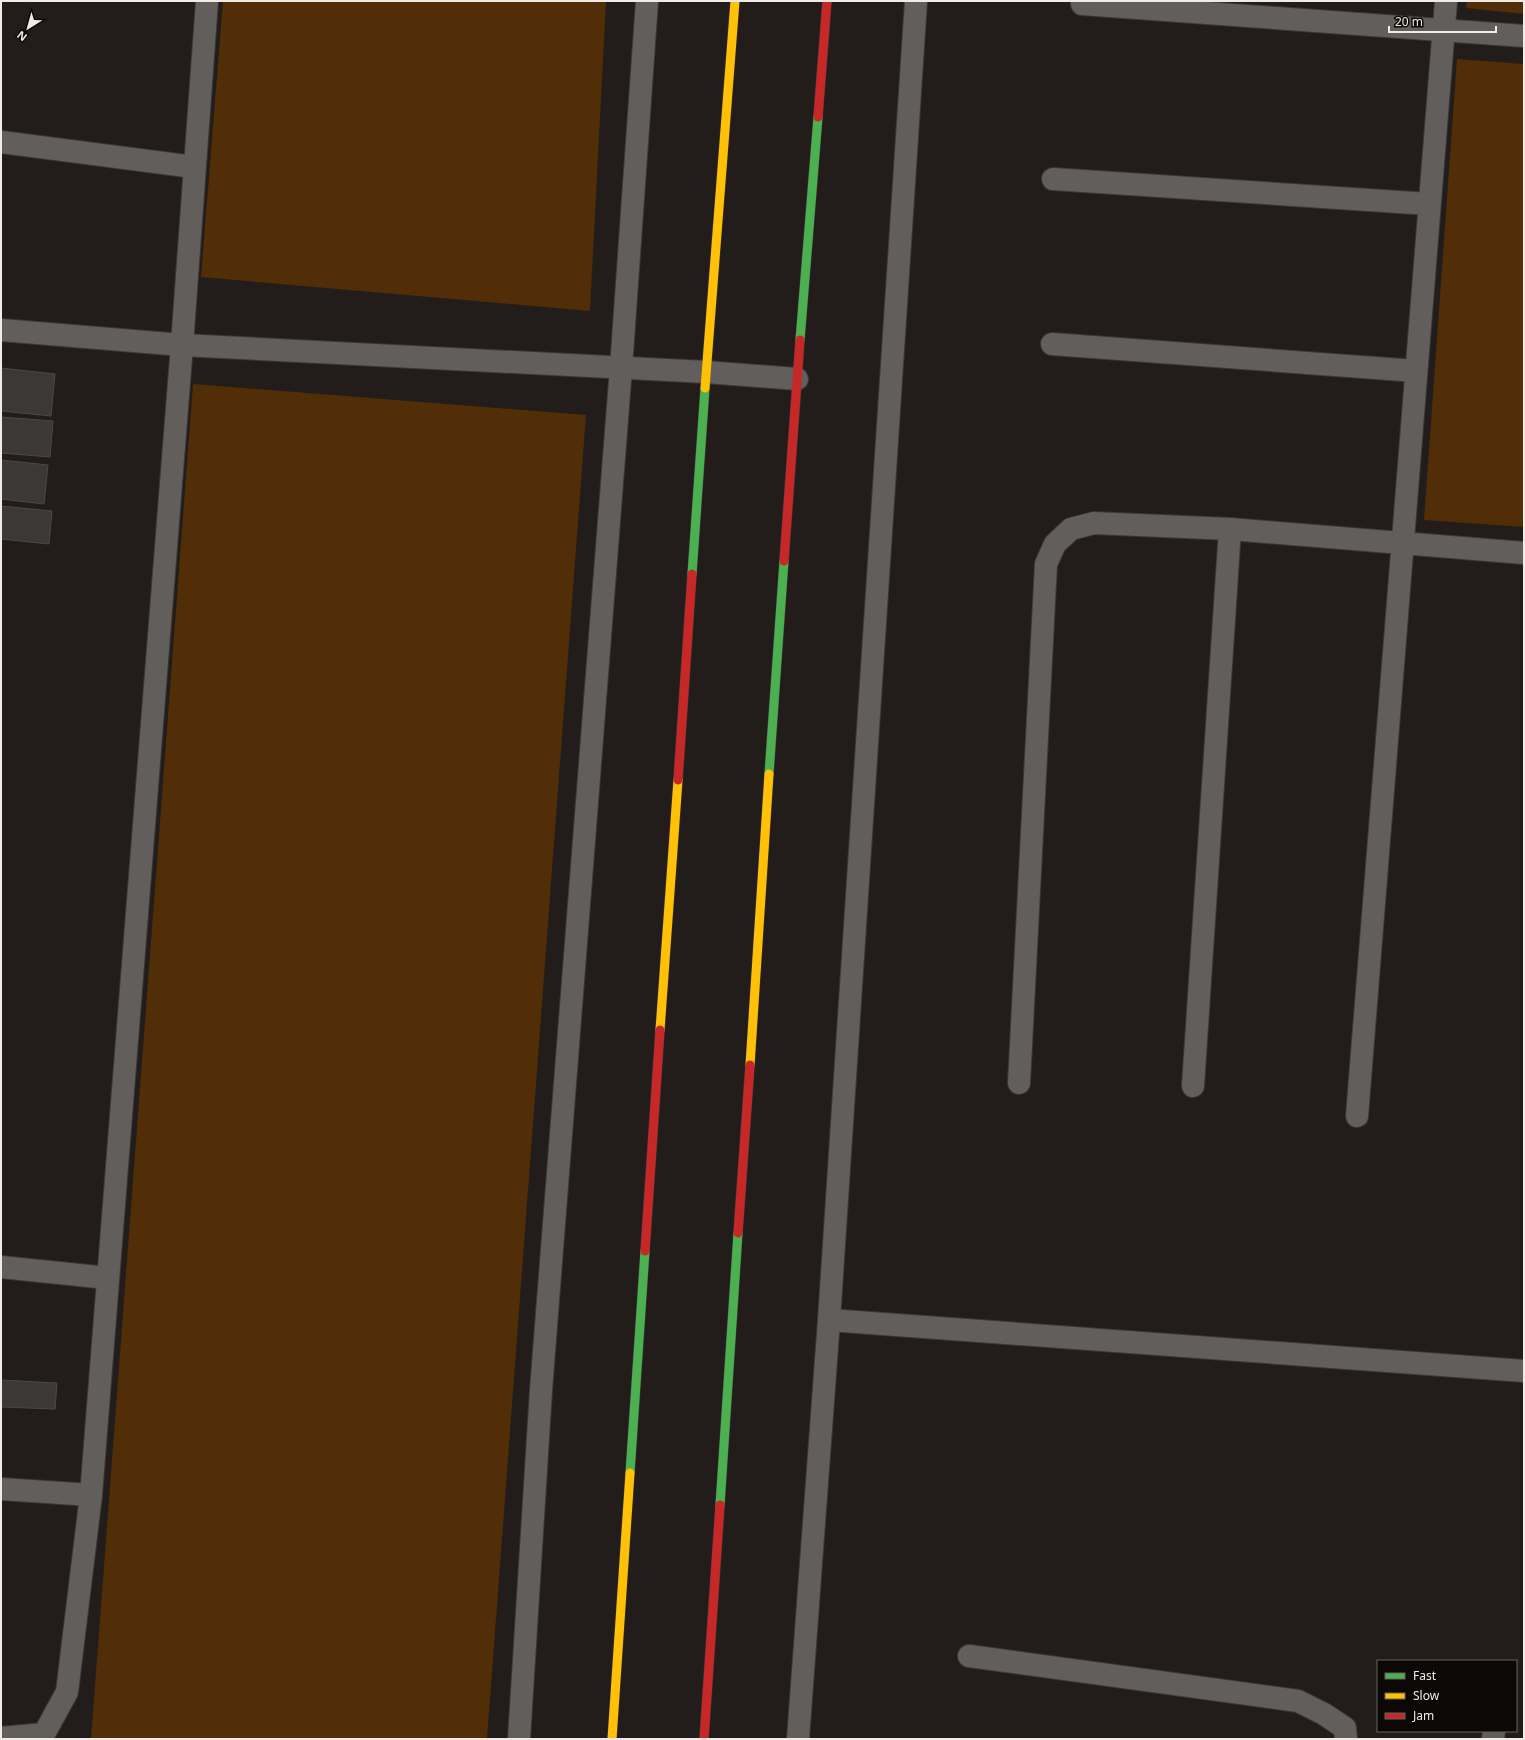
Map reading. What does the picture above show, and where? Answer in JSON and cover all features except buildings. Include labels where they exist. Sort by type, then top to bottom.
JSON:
[{"type":"street","points":[[1,1738],[44,1734],[67,1692],[91,1495],[182,345],[207,1]]},
{"type":"street","points":[[519,1739],[541,1390],[621,368],[647,1]]},
{"type":"street","points":[[612,1739],[706,372],[735,1]]},
{"type":"street","points":[[704,1739],[790,465],[827,1]]},
{"type":"street","points":[[798,1739],[829,1320],[916,1]]},
{"type":"street","points":[[1357,1116],[1446,1]]},
{"type":"street","points":[[1082,4],[1524,36]]},
{"type":"street","points":[[1,142],[194,167]]},
{"type":"street","points":[[1053,179],[1429,204]]},
{"type":"street","points":[[1,330],[182,345],[706,372],[797,379]]},
{"type":"street","points":[[1052,344],[1416,371]]},
{"type":"street","points":[[1019,1083],[1046,564],[1055,544],[1071,529],[1094,523],[1230,529],[1524,553]]},
{"type":"street","points":[[1193,1086],[1230,529]]},
{"type":"street","points":[[1,1267],[108,1278]]},
{"type":"street","points":[[829,1320],[1524,1371]]},
{"type":"street","points":[[1,1489],[91,1495]]},
{"type":"street","points":[[969,1656],[1298,1701],[1324,1714],[1345,1728],[1346,1739]]},
{"type":"shaded area","points":[[223,1],[606,1],[590,311],[201,277]]},
{"type":"shaded area","points":[[1467,1],[1524,1],[1524,14],[1466,8]]},
{"type":"shaded area","points":[[1457,59],[1524,64],[1524,527],[1424,520]]},
{"type":"shaded area","points":[[193,384],[586,415],[487,1739],[91,1739]]},
{"type":"traffic: fast","points":[[800,340],[818,117]]},
{"type":"traffic: fast","points":[[692,574],[705,388]]},
{"type":"traffic: fast","points":[[769,774],[784,561]]},
{"type":"traffic: fast","points":[[720,1505],[738,1233]]},
{"type":"traffic: fast","points":[[630,1473],[645,1251]]},
{"type":"traffic: slow","points":[[705,388],[735,1]]},
{"type":"traffic: slow","points":[[750,1065],[769,774]]},
{"type":"traffic: slow","points":[[660,1030],[678,780]]},
{"type":"traffic: slow","points":[[612,1739],[630,1473]]},
{"type":"traffic: jam","points":[[818,117],[827,1]]},
{"type":"traffic: jam","points":[[784,561],[800,340]]},
{"type":"traffic: jam","points":[[678,780],[692,574]]},
{"type":"traffic: jam","points":[[645,1251],[660,1030]]},
{"type":"traffic: jam","points":[[738,1233],[750,1065]]},
{"type":"traffic: jam","points":[[704,1739],[720,1505]]}]
